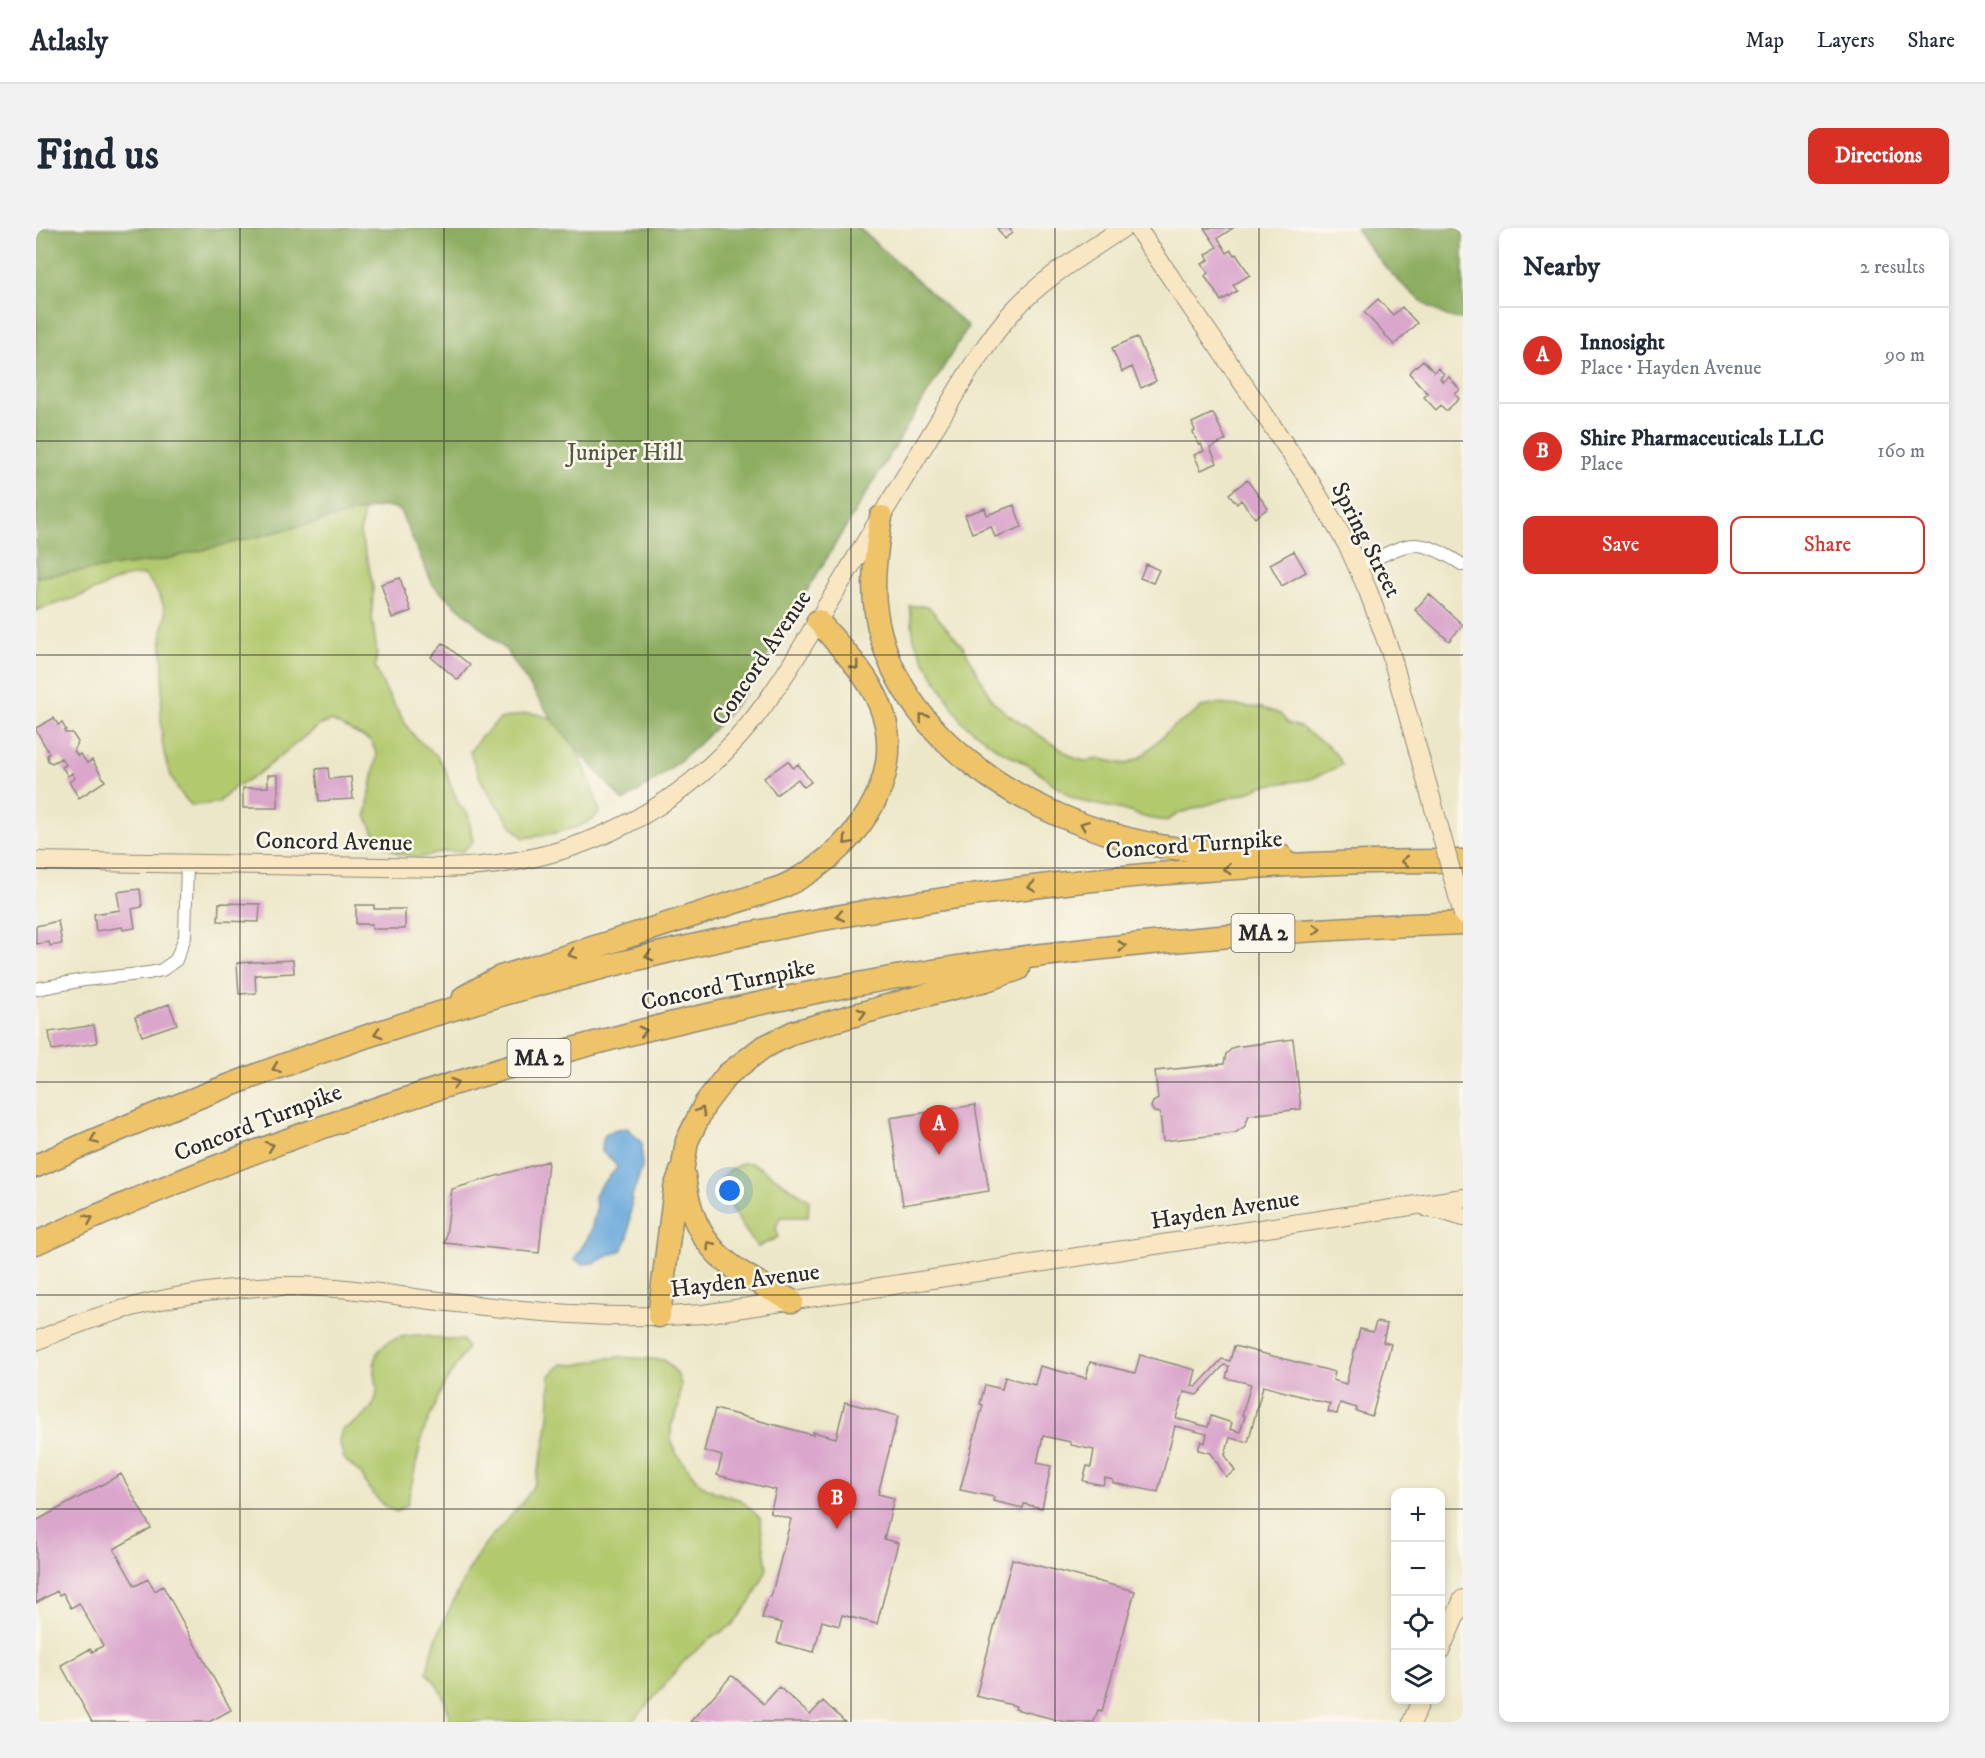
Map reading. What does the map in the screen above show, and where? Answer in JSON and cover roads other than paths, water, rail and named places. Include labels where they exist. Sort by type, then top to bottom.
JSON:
[{"type":"highway","points":[[881,517],[874,590],[877,621],[886,652],[900,683],[917,710],[940,736],[963,756],[1009,788],[1036,803],[1077,822],[1112,834],[1175,848],[1206,851],[1245,850],[1327,863]]},
{"type":"highway","points":[[426,1017],[498,978],[782,886],[817,868],[842,846],[862,823],[880,788],[887,761],[887,733],[880,706],[872,690],[818,621]]},
{"type":"highway","name":"Concord Turnpike","points":[[36,1166],[153,1115],[331,1048],[426,1017],[559,979],[728,938],[837,916],[1065,883],[1217,869],[1327,863],[1463,861]]},
{"type":"highway","name":"Concord Turnpike","points":[[36,1243],[137,1199],[290,1138],[404,1099],[551,1054],[667,1025],[923,973],[1064,953],[1248,934],[1463,923]]},
{"type":"highway","points":[[659,1316],[675,1188],[691,1132],[711,1095],[734,1069],[762,1048],[813,1026],[986,980],[1064,953]]},
{"type":"highway","points":[[682,1166],[691,1210],[697,1226],[710,1246],[723,1260],[740,1272],[792,1301]]},
{"type":"main road","name":"Concord Avenue","points":[[36,861],[474,867],[533,859],[592,841],[656,808],[694,780],[722,755],[759,712],[818,621],[977,359],[1012,312],[1046,281],[1123,228]]},
{"type":"main road","name":"Spring Street","points":[[1137,228],[1315,489],[1340,530],[1358,567],[1390,651],[1463,915]]},
{"type":"main road","name":"Hayden Avenue","points":[[36,1341],[101,1315],[141,1303],[206,1291],[252,1287],[335,1288],[559,1314],[608,1317],[719,1312],[1463,1198]]},
{"type":"main road","points":[[1408,1206],[1436,1209],[1463,1217]]},
{"type":"main road","points":[[1440,1650],[1463,1599]]},
{"type":"main road","points":[[1412,1722],[1419,1704]]},
{"type":"street","points":[[1358,567],[1402,547],[1419,544],[1435,549],[1463,566]]},
{"type":"street","points":[[36,989],[84,980],[149,973],[162,970],[176,960],[185,937],[187,863]]},
{"type":"water","points":[[627,1128],[642,1143],[642,1168],[632,1196],[628,1238],[622,1250],[593,1263],[583,1264],[574,1260],[590,1234],[596,1210],[595,1196],[617,1168],[611,1158],[602,1152],[603,1139],[607,1133]]},
{"type":"place","name":"Innosight","points":[[939,1155]]},
{"type":"place","name":"Shire Pharmaceuticals LLC","points":[[837,1529]]},
{"type":"park label","name":"Juniper Hill","points":[[625,453]]}]
